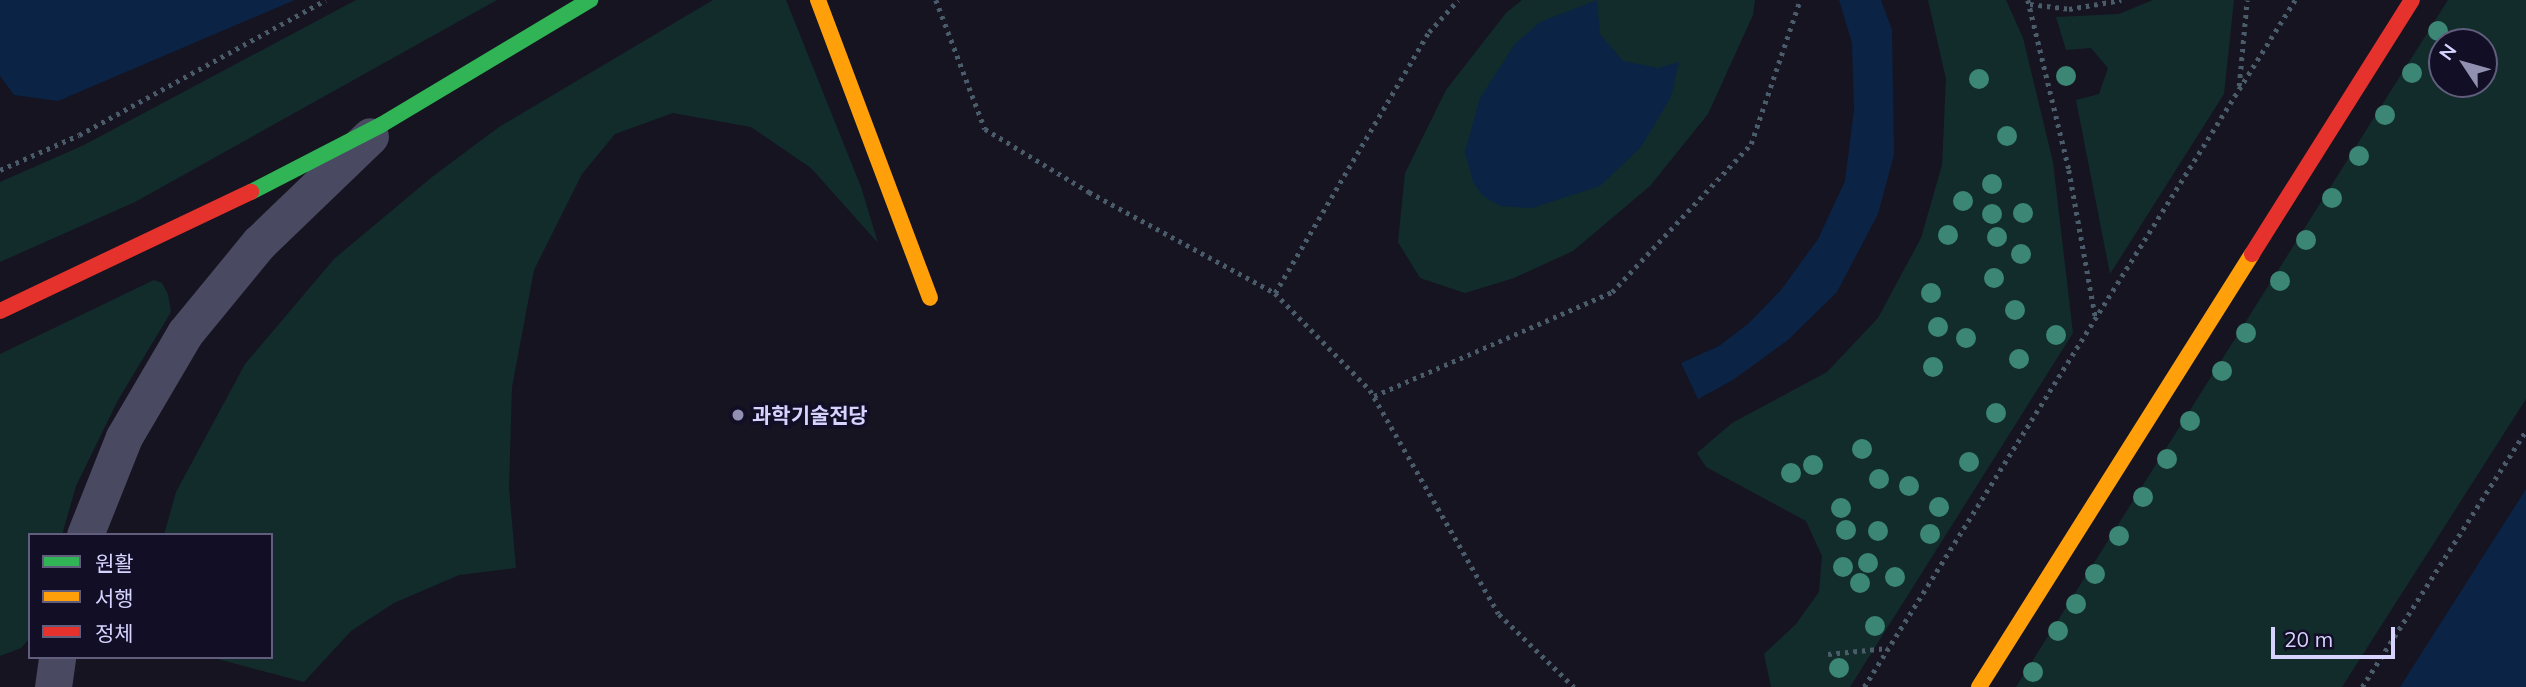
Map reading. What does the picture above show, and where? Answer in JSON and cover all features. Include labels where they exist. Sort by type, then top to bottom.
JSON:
[{"type":"street","points":[[0,311],[205,215],[381,125],[590,0]]},
{"type":"street","points":[[818,0],[929,298]]},
{"type":"street","points":[[1979,687],[2412,0]]},
{"type":"street","points":[[86,533],[124,437],[185,333],[260,243],[381,125]]},
{"type":"street","points":[[53,687],[57,659]]},
{"type":"path","points":[[0,170],[79,135],[326,0]]},
{"type":"path","points":[[936,0],[985,129],[1089,192],[1275,293],[1374,396],[1499,614],[1574,687]]},
{"type":"path","points":[[1275,293],[1429,32],[1458,0]]},
{"type":"path","points":[[1374,396],[1612,292],[1751,144],[1800,0]]},
{"type":"path","points":[[2096,320],[2069,170],[2029,2],[2069,9],[2121,0]]},
{"type":"path","points":[[2239,88],[2247,0]]},
{"type":"path","points":[[1864,687],[2294,0]]},
{"type":"path","points":[[2362,687],[2526,431]]},
{"type":"path","points":[[1828,654],[1889,648]]},
{"type":"green space","points":[[356,0],[497,0],[135,202],[0,262],[0,182],[84,145]]},
{"type":"green space","points":[[713,0],[786,0],[861,187],[878,243],[811,168],[751,127],[673,113],[615,134],[582,174],[534,270],[512,387],[509,488],[516,568],[459,575],[394,603],[351,631],[304,682],[218,659],[273,659],[273,533],[165,533],[176,492],[245,364],[334,259],[432,177],[499,127]]},
{"type":"green space","points":[[1522,0],[1755,0],[1753,15],[1708,114],[1650,186],[1573,251],[1514,278],[1465,293],[1420,278],[1398,242],[1405,173],[1446,90],[1506,13]]},
{"type":"green space","points":[[1928,0],[2006,0],[2023,38],[2053,162],[2073,333],[1850,687],[1771,687],[1764,654],[1796,624],[1819,592],[1822,556],[1806,521],[1706,467],[1697,453],[1732,423],[1827,372],[1878,318],[1921,238],[1942,165],[1946,79]]},
{"type":"green space","points":[[2153,0],[2234,0],[2224,94],[2110,274],[2076,100],[2099,94],[2108,68],[2091,48],[2066,50],[2056,17],[2119,14]]},
{"type":"green space","points":[[2448,0],[2526,0],[2526,399],[2342,687],[2016,687],[2428,32],[2428,98],[2498,98],[2498,28],[2430,28]]},
{"type":"green space","points":[[154,280],[162,283],[168,294],[171,312],[118,400],[76,486],[63,533],[28,533],[28,640],[21,648],[0,656],[0,354]]},
{"type":"water","points":[[0,0],[295,0],[58,101],[14,95],[0,76]]},
{"type":"water","points":[[1597,0],[1600,34],[1623,61],[1658,68],[1679,62],[1671,97],[1641,147],[1600,186],[1532,208],[1500,206],[1483,196],[1473,182],[1465,152],[1480,98],[1515,44],[1540,22]]},
{"type":"water","points":[[1839,0],[1881,0],[1892,30],[1894,155],[1878,214],[1837,292],[1788,340],[1733,380],[1698,399],[1681,363],[1719,346],[1749,323],[1781,290],[1818,239],[1845,181],[1854,110],[1852,43]]},
{"type":"water","points":[[2526,489],[2526,687],[2400,687]]},
{"type":"traffic: fast","points":[[251,192],[381,125],[590,0]]},
{"type":"traffic: slow","points":[[818,0],[930,298]]},
{"type":"traffic: slow","points":[[1979,687],[2252,254]]},
{"type":"traffic: jam","points":[[2252,254],[2412,0]]},
{"type":"traffic: jam","points":[[0,311],[251,192]]},
{"type":"place","name":"과학기술전당","points":[[738,415]]}]
